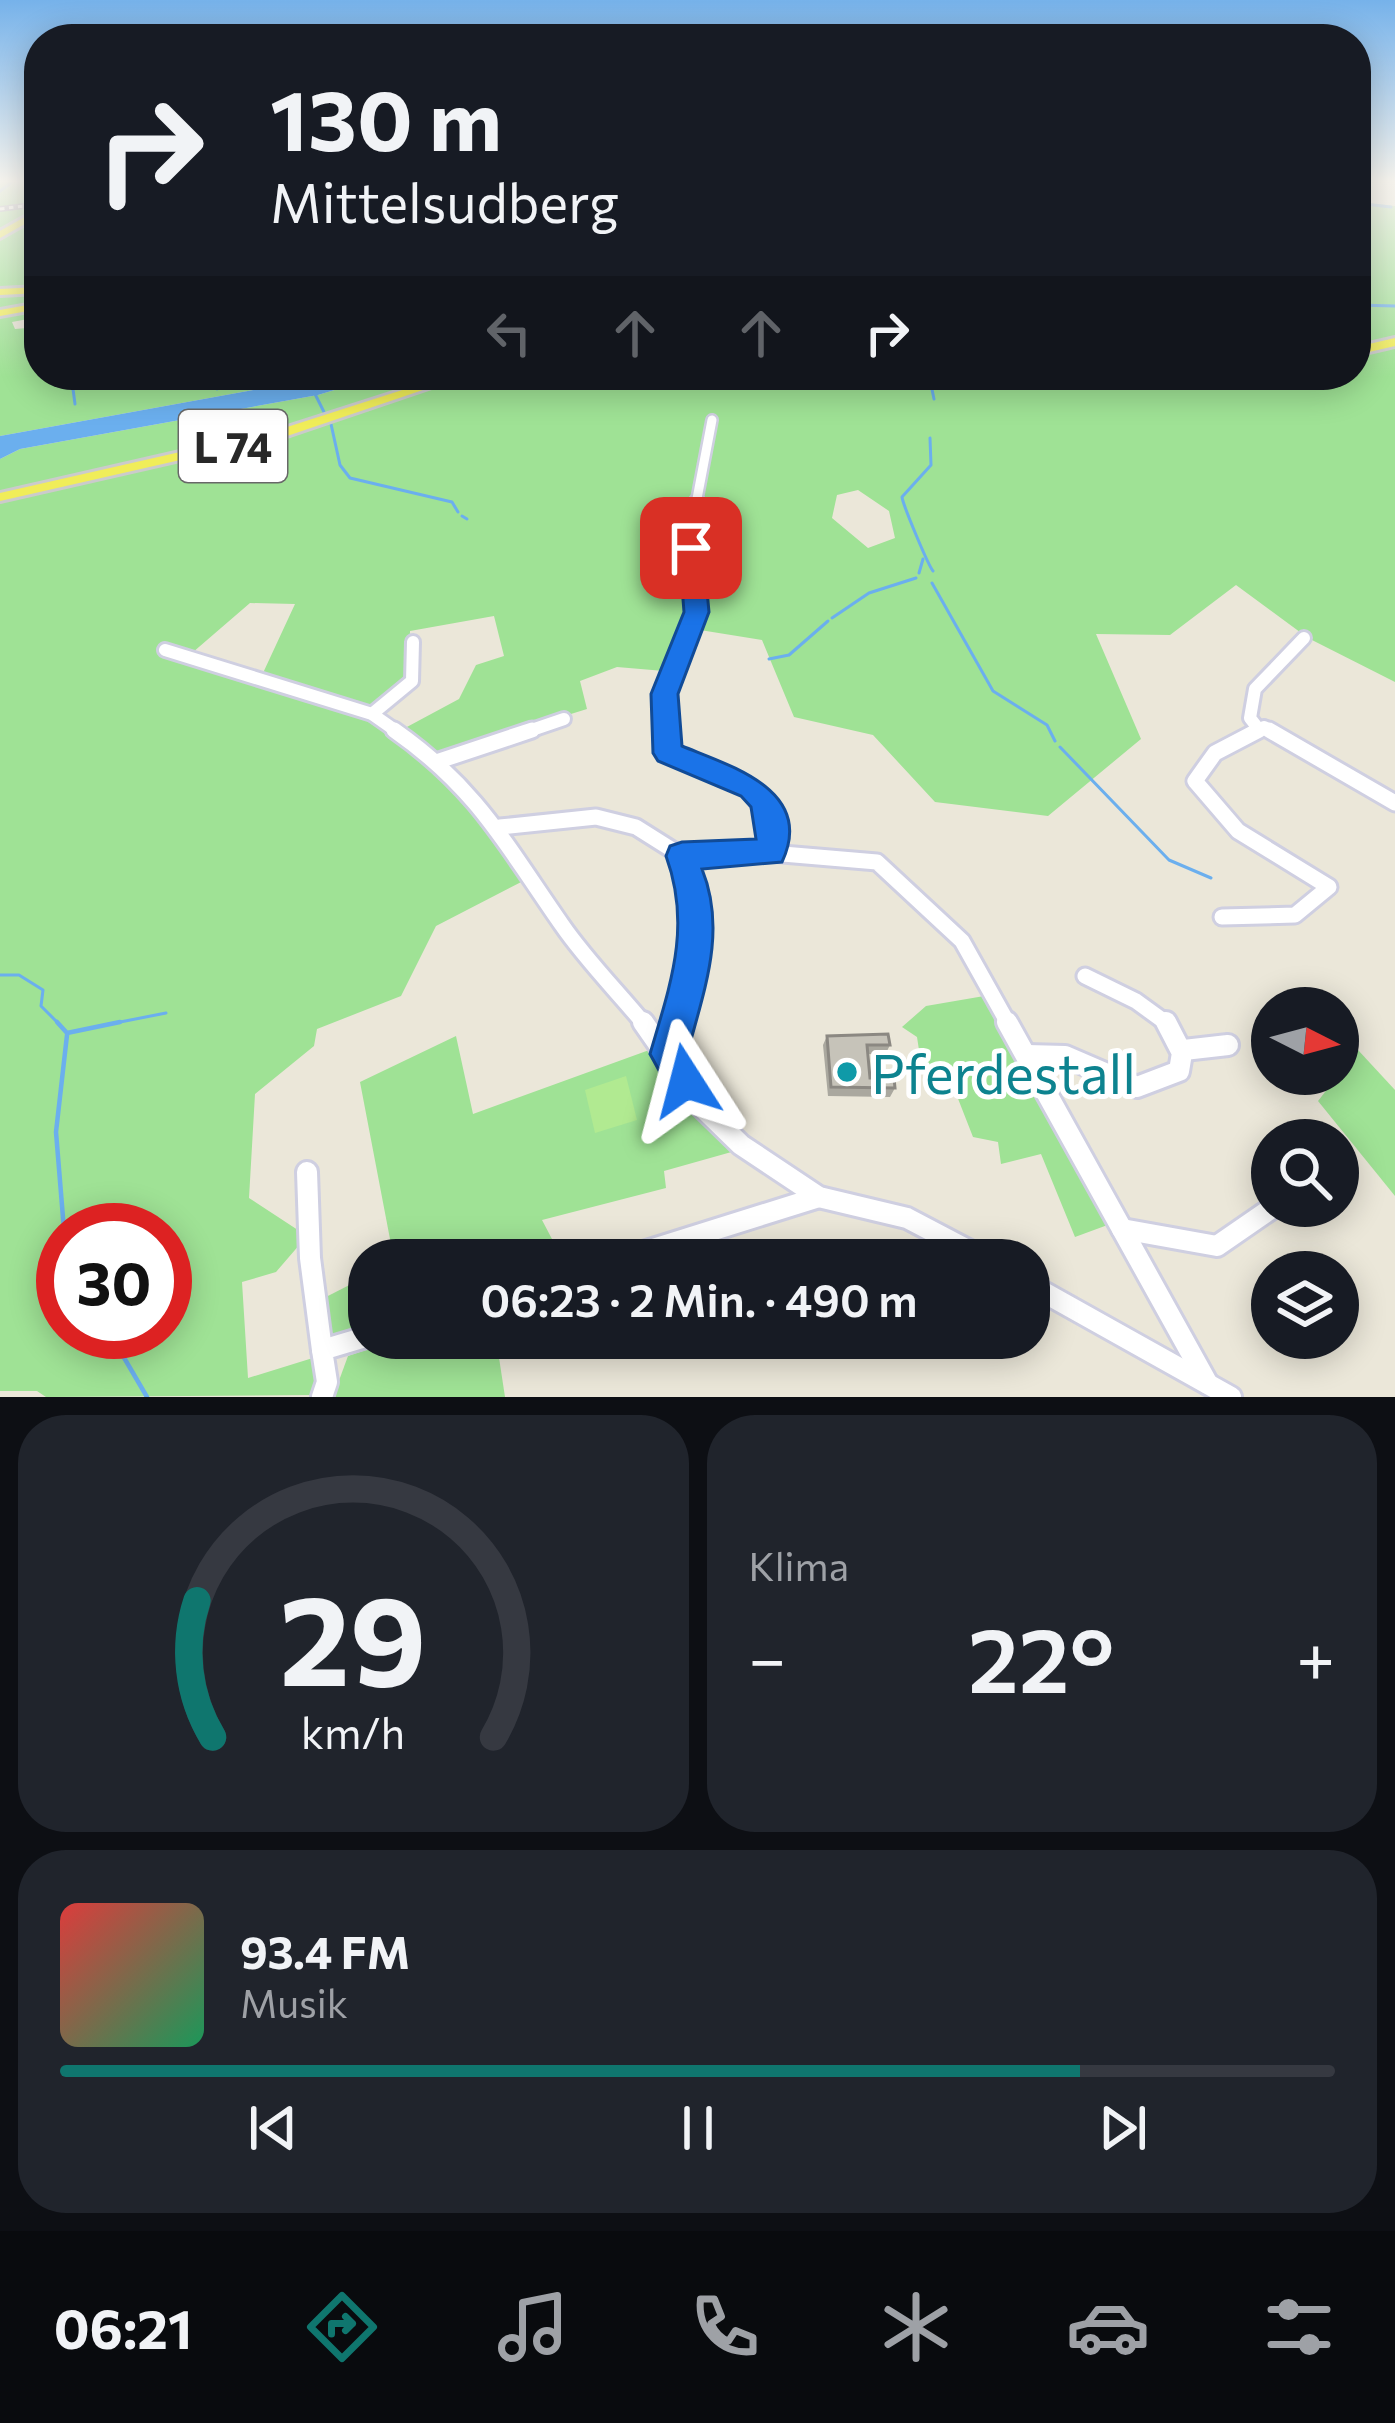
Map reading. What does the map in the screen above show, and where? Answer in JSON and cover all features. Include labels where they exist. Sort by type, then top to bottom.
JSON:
[{"type":"main road","name":"L 74","points":[[0,497],[285,433],[415,390]]},
{"type":"street","points":[[712,420],[691,533],[697,612],[665,694],[668,753],[722,772],[759,794],[770,815],[771,853]]},
{"type":"street","points":[[1304,638],[1255,689],[1250,718],[1257,727],[1298,742],[1370,793],[1395,803]]},
{"type":"street","points":[[372,714],[412,681],[413,642]]},
{"type":"street","points":[[165,650],[372,714],[440,761],[500,827],[563,928],[669,1054],[702,1107],[740,1145],[819,1197],[907,1218],[947,1239]]},
{"type":"street","points":[[440,761],[564,719]]},
{"type":"street","points":[[1222,917],[1295,916],[1328,887],[1238,831],[1195,781],[1215,753],[1246,741],[1257,727]]},
{"type":"street","points":[[500,827],[575,816],[640,823],[682,856],[695,891],[698,950],[669,1054]]},
{"type":"street","points":[[682,856],[771,853],[877,862],[962,941],[1208,1384]]},
{"type":"street","points":[[1027,1055],[1065,1056],[1137,1087],[1179,1071],[1184,1050],[1167,1022],[1085,976]]},
{"type":"street","points":[[1184,1050],[1228,1045]]},
{"type":"street","points":[[307,1172],[310,1258],[327,1382],[322,1397]]},
{"type":"street","points":[[685,1239],[819,1197]]},
{"type":"street","points":[[1122,1229],[1217,1246],[1251,1223]]},
{"type":"street","points":[[1050,1296],[1231,1397]]},
{"type":"street","points":[[322,1350],[348,1342]]},
{"type":"green space","points":[[0,247],[24,247],[24,320],[12,322],[15,329],[24,328],[24,390],[253,390],[0,436]]},
{"type":"green space","points":[[1371,247],[1395,247],[1395,339],[1371,344]]},
{"type":"green space","points":[[1395,346],[1395,682],[1308,638],[1236,585],[1170,635],[1096,634],[1141,739],[1048,816],[935,802],[873,735],[794,717],[762,640],[700,630],[664,671],[617,667],[580,681],[587,709],[429,758],[529,878],[436,926],[401,996],[317,1029],[314,1046],[255,1094],[249,1198],[307,1236],[276,1272],[242,1282],[248,1378],[316,1357],[314,1395],[46,1397],[37,1391],[0,1391],[0,459],[20,449],[334,390],[1371,390],[1371,351]],"holes":[[[858,490],[889,511],[895,538],[868,548],[832,518],[837,495]],[[250,603],[295,604],[263,673],[289,685],[281,694],[234,673],[185,659]],[[494,616],[504,656],[476,665],[459,699],[392,735],[365,716],[409,679],[410,631]]]},
{"type":"green space","points":[[990,995],[1113,1223],[1075,1237],[1041,1154],[1001,1164],[998,1142],[973,1137],[955,1091],[956,1074],[921,1063],[917,1037],[902,1027],[926,1006]]},
{"type":"green space","points":[[456,1036],[473,1114],[652,1049],[735,1151],[664,1171],[666,1188],[542,1220],[552,1239],[390,1239],[360,1082]]},
{"type":"green space","points":[[1359,1051],[1395,1090],[1395,1196],[1359,1152],[1359,1119],[1333,1119],[1318,1101],[1323,1095],[1359,1095]]},
{"type":"green space","points":[[626,1076],[637,1120],[595,1133],[585,1090]]},
{"type":"green space","points":[[348,1286],[348,1335],[329,1341],[324,1298]]},
{"type":"green space","points":[[348,1356],[499,1359],[505,1397],[333,1397]]},
{"type":"water","points":[[253,390],[334,390],[20,449],[0,459],[0,436]]},
{"type":"building","name":"Pferdestall","points":[[888,1034],[890,1045],[867,1045],[870,1078],[894,1078],[895,1088],[831,1087],[827,1036]]},
{"type":"waterway","points":[[1371,305],[1395,306]]},
{"type":"waterway","points":[[73,390],[75,404]]},
{"type":"waterway","points":[[932,390],[934,399]]},
{"type":"waterway","points":[[314,392],[324,412]]},
{"type":"waterway","points":[[331,424],[340,465],[350,478],[452,502],[458,512]]},
{"type":"waterway","points":[[930,438],[931,465],[902,497],[933,571]]},
{"type":"waterway","points":[[462,516],[467,519]]},
{"type":"waterway","points":[[919,573],[923,559]]},
{"type":"waterway","points":[[832,618],[869,593],[916,578]]},
{"type":"waterway","points":[[932,583],[993,691],[1047,725],[1055,741]]},
{"type":"waterway","points":[[769,659],[789,655],[828,621]]},
{"type":"waterway","points":[[1060,747],[1169,860],[1211,878]]},
{"type":"waterway","points":[[0,975],[19,975],[43,990],[41,1006],[57,1022]]},
{"type":"waterway","points":[[115,1023],[166,1013]]},
{"type":"waterway","points":[[57,1022],[60,1025]]},
{"type":"waterway","points":[[57,1022],[67,1033],[115,1023]]},
{"type":"waterway","points":[[115,1023],[120,1022]]},
{"type":"waterway","points":[[105,1025],[115,1023]]},
{"type":"waterway","points":[[62,1203],[56,1132],[67,1035]]},
{"type":"waterway","points":[[125,1359],[147,1397]]},
{"type":"place","name":"Pferdestall","points":[[847,1072]]},
{"type":"route","points":[[686,1081],[669,1054],[698,950],[695,891],[682,856],[771,853],[772,827],[764,801],[751,788],[668,753],[665,694],[697,612],[691,548]]}]
